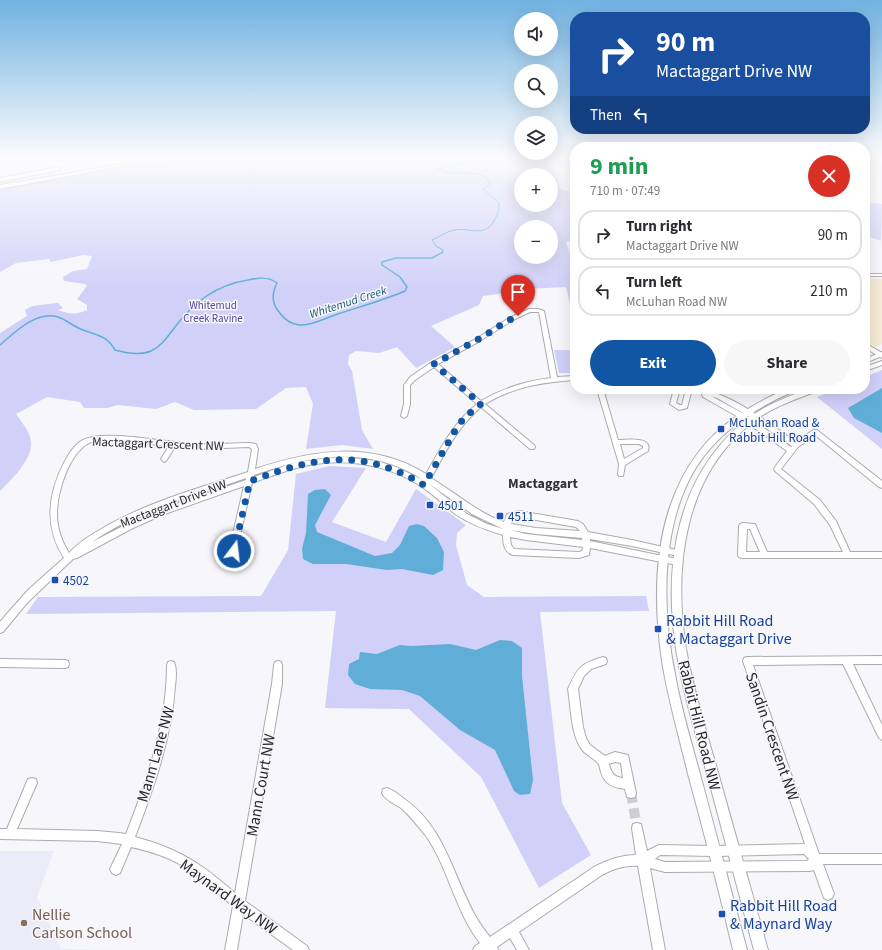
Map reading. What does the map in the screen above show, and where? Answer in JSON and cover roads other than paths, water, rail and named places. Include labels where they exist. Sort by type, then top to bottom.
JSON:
[{"type":"main road","points":[[870,359],[881,355]]},
{"type":"main road","points":[[870,367],[882,363]]},
{"type":"main road","name":"Rabbit Hill Road NW","points":[[761,950],[695,709],[684,662],[676,601],[677,558],[687,512],[700,481],[721,450],[749,417],[764,402],[781,394]]},
{"type":"main road","name":"Rabbit Hill Road NW","points":[[740,950],[677,708],[668,661],[662,601],[665,555],[668,531],[683,485],[692,467],[720,434],[749,417],[803,394]]},
{"type":"street","points":[[870,275],[882,275]]},
{"type":"street","points":[[404,416],[407,404],[406,385],[416,375],[507,321],[536,310],[541,311],[542,314],[554,379]]},
{"type":"street","points":[[870,348],[881,355]]},
{"type":"street","points":[[434,364],[532,447]]},
{"type":"street","points":[[426,481],[456,429],[464,418],[481,404],[501,392],[517,386],[554,379],[570,378]]},
{"type":"street","points":[[601,394],[622,464],[621,474]]},
{"type":"street","points":[[676,394],[673,404],[679,408],[685,406],[688,394]]},
{"type":"street","points":[[705,394],[749,417],[794,448]]},
{"type":"street","points":[[848,555],[833,523],[817,502],[778,469],[794,448],[815,432],[882,485]]},
{"type":"street","name":"Mactaggart Crescent NW","points":[[68,558],[61,549],[56,538],[53,519],[54,506],[61,476],[79,446],[85,441],[95,439],[128,440],[208,447],[251,445],[255,449],[251,477]]},
{"type":"street","points":[[615,442],[640,442],[646,445],[646,449],[622,464]]},
{"type":"street","points":[[164,459],[173,445]]},
{"type":"street","name":"Mactaggart Drive NW","points":[[0,630],[12,613],[37,586],[68,558],[153,516],[251,477],[321,460],[361,461],[382,465],[426,481],[468,518],[484,526],[507,530],[540,539],[586,539],[677,558]]},
{"type":"street","points":[[234,551],[251,477]]},
{"type":"street","points":[[519,514],[578,524],[582,526],[586,539],[586,553],[579,555],[513,552],[508,547],[506,541],[507,530],[508,518],[519,514]]},
{"type":"street","points":[[766,555],[882,555]]},
{"type":"street","points":[[846,660],[882,735]]},
{"type":"street","name":"Sandin Crescent NW","points":[[816,859],[747,661],[882,660]]},
{"type":"street","points":[[603,661],[588,666],[581,673],[573,689],[578,727],[582,740],[587,748],[604,761],[605,771],[612,782],[630,789],[625,758],[615,757],[604,761]]},
{"type":"street","points":[[0,663],[65,664]]},
{"type":"street","name":"Mann Court NW","points":[[231,950],[277,684],[278,665]]},
{"type":"street","name":"Mann Lane NW","points":[[130,841],[155,764],[169,710],[172,688],[171,666]]},
{"type":"street","name":"Maynard Way NW","points":[[32,782],[5,834],[86,835],[130,841],[156,848],[184,861],[198,870],[239,904],[303,950]]},
{"type":"street","points":[[387,793],[405,805],[429,830],[442,854],[471,921],[487,948],[580,882],[619,862],[642,860],[664,867],[738,867],[810,866],[816,859],[882,859]]},
{"type":"street","points":[[637,828],[658,950]]},
{"type":"street","points":[[116,869],[130,841]]},
{"type":"street","points":[[642,860],[659,850],[734,851],[806,849],[816,859],[828,894]]},
{"type":"street","points":[[512,930],[523,950]]},
{"type":"waterway","name":"Whitemud Creek","points":[[442,252],[443,250],[436,246],[432,240],[446,233],[461,229],[476,231],[486,229],[494,221],[499,208],[498,202]]},
{"type":"waterway","name":"Whitemud Creek","points":[[0,345],[12,334],[34,319],[50,316],[61,318],[80,329],[105,339],[115,350],[133,354],[147,353],[162,344],[182,318],[198,302],[216,290],[236,282],[259,278],[267,278],[277,283],[273,298],[276,309],[281,315],[290,322],[304,325],[317,322],[405,291],[407,287],[400,277],[382,265],[382,262],[396,258],[432,258],[442,252]]},
{"type":"tunnel","points":[[631,793],[637,828]]},
{"type":"place","name":"McLuhan Road & Rabbit Hill Road","points":[[721,429]]},
{"type":"place","name":"4501","points":[[430,505]]},
{"type":"place","name":"4511","points":[[500,516]]},
{"type":"place","name":"4502","points":[[55,580]]},
{"type":"place","name":"Rabbit Hill Road & Mactaggart Drive","points":[[658,629]]},
{"type":"place","name":"Rabbit Hill Road & Maynard Way","points":[[722,914]]},
{"type":"place","name":"Nellie Carlson School","points":[[24,923]]},
{"type":"district","name":"Mactaggart","points":[[543,483]]},
{"type":"park label","name":"Whitemud Creek Ravine","points":[[213,311]]}]
